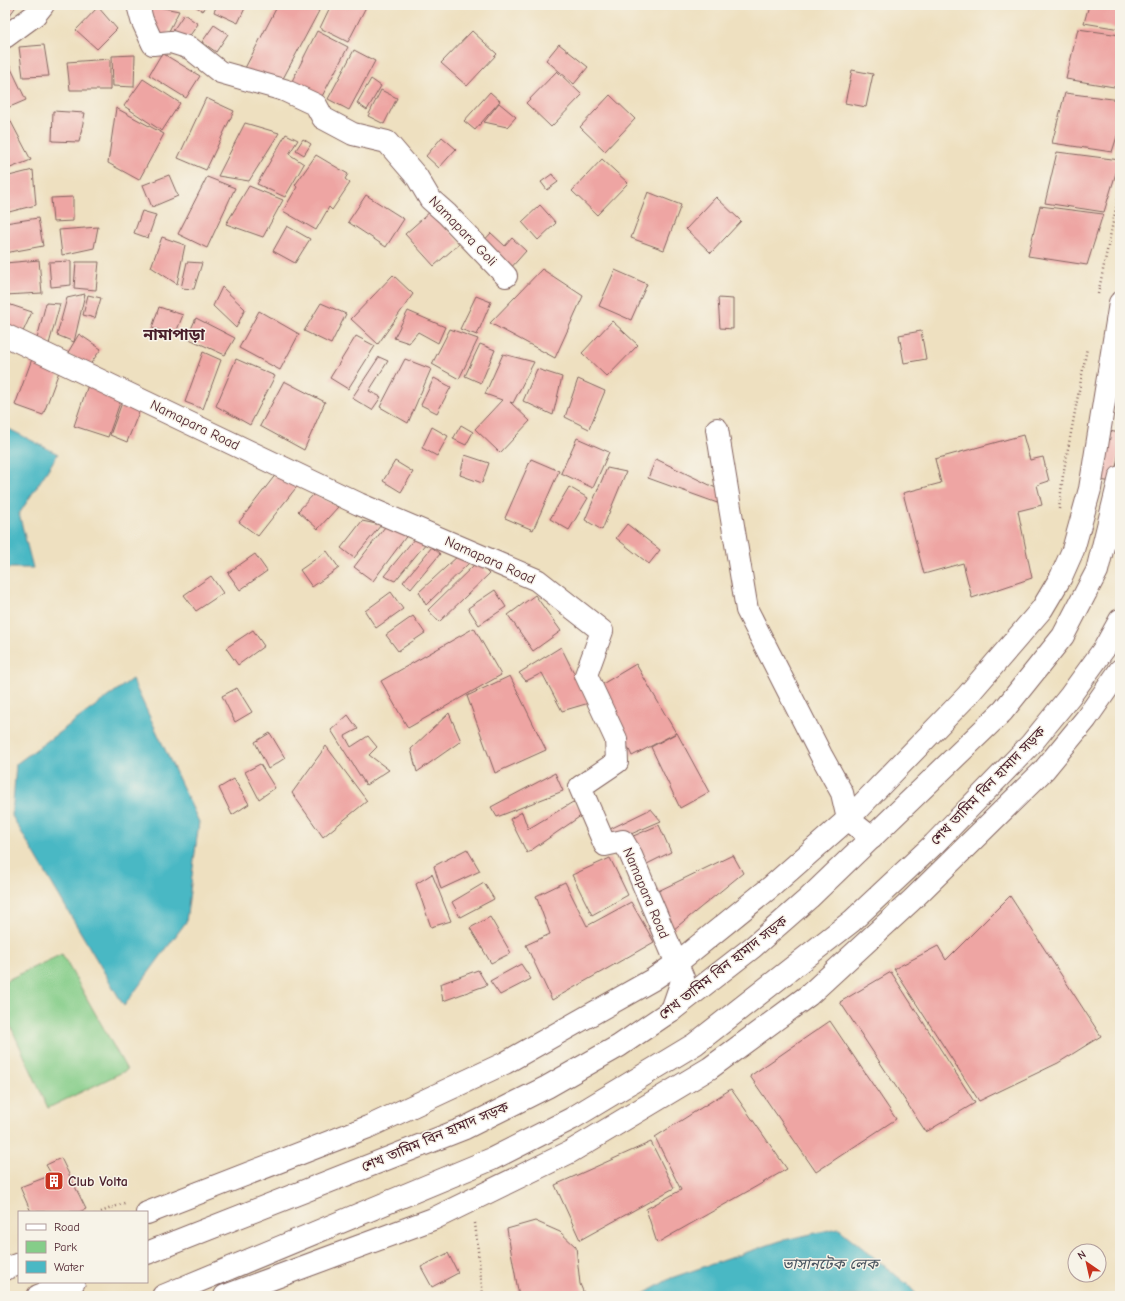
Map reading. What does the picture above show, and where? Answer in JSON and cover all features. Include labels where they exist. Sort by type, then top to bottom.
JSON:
[{"type":"main road","points":[[5,37],[36,15],[43,5]]},
{"type":"main road","name":"Namapara Goli","points":[[138,5],[142,20],[153,44],[171,42],[190,48],[220,72],[284,90],[316,105],[323,118],[353,134],[386,142],[417,177],[430,199],[447,214],[506,276]]},
{"type":"main road","points":[[148,1213],[368,1127],[505,1063],[652,980],[677,963],[772,886],[848,818],[967,696],[1042,609],[1061,577],[1073,550],[1090,489],[1120,303]]},
{"type":"main road","name":"Namapara Road","points":[[5,335],[359,504],[537,580],[602,631],[586,675],[616,739],[617,762],[580,787],[605,845],[623,841],[630,853],[677,963],[683,978],[672,1010]]},
{"type":"main road","points":[[717,429],[747,610],[842,793],[848,818],[872,838]]},
{"type":"main road","name":"শেখ তামিম বিন হামাদ সড়ক","points":[[148,1253],[465,1128],[547,1087],[619,1046],[672,1010],[753,947],[809,898],[1003,711],[1063,636],[1097,570],[1112,517],[1120,477]]},
{"type":"main road","name":"শেখ তামিম বিন হামাদ সড়ক","points":[[163,1296],[492,1159],[571,1119],[695,1044],[852,921],[934,844],[1031,744],[1070,696],[1104,649],[1120,620]]},
{"type":"main road","points":[[225,1296],[433,1219],[570,1152],[710,1068],[809,995],[912,900],[1044,770],[1086,720],[1120,670]]},
{"type":"main road","points":[[5,1269],[18,1264]]},
{"type":"main road","points":[[38,1296],[71,1283]]},
{"type":"path","points":[[1097,297],[1120,189]]},
{"type":"path","points":[[1058,513],[1063,475],[1088,344]]},
{"type":"path","points":[[104,1211],[129,1201]]},
{"type":"path","points":[[476,1216],[475,1231],[483,1296]]},
{"type":"green space","points":[[62,954],[127,1070],[48,1108],[5,1014],[5,981]]},
{"type":"water","points":[[5,427],[58,454],[19,514],[33,568],[5,568]]},
{"type":"water","points":[[132,679],[199,822],[186,922],[124,1006],[12,816],[16,764]]},
{"type":"water","name":"ভাসানটেক লেক","points":[[838,1228],[908,1285],[918,1296],[640,1296],[671,1278],[780,1241]]},
{"type":"building","points":[[5,5],[17,5],[5,22]]},
{"type":"building","points":[[149,5],[179,11],[165,39],[143,15]]},
{"type":"building","points":[[193,5],[206,5],[203,11]]},
{"type":"building","points":[[217,5],[246,6],[238,23],[214,12]]},
{"type":"building","points":[[278,5],[307,5],[319,11],[278,88],[244,70]]},
{"type":"building","points":[[331,5],[367,5],[348,42],[320,28]]},
{"type":"building","points":[[1089,5],[1120,5],[1120,29],[1084,23]]},
{"type":"building","points":[[98,7],[117,29],[97,49],[76,30]]},
{"type":"building","points":[[184,14],[198,24],[186,41],[172,32]]},
{"type":"building","points":[[214,25],[228,34],[216,52],[202,42]]},
{"type":"building","points":[[1078,29],[1120,35],[1120,88],[1066,79]]},
{"type":"building","points":[[317,31],[348,47],[319,102],[289,87]]},
{"type":"building","points":[[472,31],[497,54],[467,86],[441,63]]},
{"type":"building","points":[[559,44],[588,67],[574,84],[546,60]]},
{"type":"building","points":[[44,45],[49,76],[23,77],[19,47]]},
{"type":"building","points":[[354,50],[375,61],[349,110],[328,99]]},
{"type":"building","points":[[162,53],[200,76],[186,98],[149,75]]},
{"type":"building","points":[[135,55],[134,87],[113,86],[112,56]]},
{"type":"building","points":[[5,56],[26,100],[5,109]]},
{"type":"building","points":[[110,59],[110,90],[70,90],[67,62]]},
{"type":"building","points":[[852,70],[873,74],[866,107],[845,103]]},
{"type":"building","points":[[557,71],[582,95],[551,127],[526,103]]},
{"type":"building","points":[[143,79],[180,103],[162,131],[124,106]]},
{"type":"building","points":[[371,79],[381,86],[367,110],[357,103]]},
{"type":"building","points":[[381,90],[397,98],[384,124],[368,116]]},
{"type":"building","points":[[490,92],[500,101],[475,130],[464,121]]},
{"type":"building","points":[[1065,93],[1120,100],[1120,127],[1112,152],[1052,143]]},
{"type":"building","points":[[610,95],[635,119],[605,151],[580,127]]},
{"type":"building","points":[[206,98],[234,111],[206,170],[178,158]]},
{"type":"building","points":[[499,103],[516,117],[507,127],[484,122]]},
{"type":"building","points":[[116,108],[164,134],[139,180],[108,163]]},
{"type":"building","points":[[53,111],[85,113],[79,142],[52,141]]},
{"type":"building","points":[[9,118],[31,160],[5,170],[5,120]]},
{"type":"building","points":[[245,123],[279,133],[249,181],[218,176]]},
{"type":"building","points":[[286,134],[298,140],[289,154],[304,164],[285,197],[257,184]]},
{"type":"building","points":[[442,137],[456,149],[439,168],[426,156]]},
{"type":"building","points":[[303,139],[311,144],[304,155],[296,150]]},
{"type":"building","points":[[1057,152],[1120,160],[1104,212],[1045,203]]},
{"type":"building","points":[[316,155],[348,174],[345,179],[350,183],[332,210],[329,207],[316,230],[283,211],[297,187],[295,185]]},
{"type":"building","points":[[602,159],[628,183],[597,215],[572,191]]},
{"type":"building","points":[[33,170],[36,205],[5,213],[5,177]]},
{"type":"building","points":[[552,174],[558,182],[547,190],[541,182]]},
{"type":"building","points":[[169,175],[178,196],[152,207],[143,185]]},
{"type":"building","points":[[207,177],[235,188],[207,248],[178,234]]},
{"type":"building","points":[[249,186],[283,200],[263,237],[226,224]]},
{"type":"building","points":[[648,192],[681,205],[664,250],[631,238]]},
{"type":"building","points":[[366,195],[404,219],[386,247],[348,222]]},
{"type":"building","points":[[73,197],[73,221],[53,222],[51,198]]},
{"type":"building","points":[[716,197],[741,221],[711,253],[686,229]]},
{"type":"building","points":[[540,205],[556,223],[538,240],[522,222]]},
{"type":"building","points":[[1040,206],[1103,214],[1087,265],[1028,256]]},
{"type":"building","points":[[142,211],[156,215],[148,238],[134,233]]},
{"type":"building","points":[[431,211],[460,243],[434,266],[405,234]]},
{"type":"building","points":[[38,218],[43,246],[5,253],[5,223]]},
{"type":"building","points":[[287,226],[310,239],[295,263],[273,251]]},
{"type":"building","points":[[98,227],[94,248],[62,255],[59,230]]},
{"type":"building","points":[[491,233],[505,246],[512,238],[526,251],[509,270],[481,244]]},
{"type":"building","points":[[162,237],[185,245],[177,284],[151,267]]},
{"type":"building","points":[[39,260],[42,293],[5,295],[5,263]]},
{"type":"building","points":[[71,261],[71,285],[51,287],[49,262]]},
{"type":"building","points":[[76,262],[99,262],[96,290],[74,288]]},
{"type":"building","points":[[187,262],[202,263],[194,289],[181,288]]},
{"type":"building","points":[[542,269],[583,296],[555,358],[490,323]]},
{"type":"building","points":[[615,270],[647,284],[631,320],[599,306]]},
{"type":"building","points":[[393,275],[413,294],[378,344],[351,319]]},
{"type":"building","points":[[222,287],[245,309],[236,328],[213,306]]},
{"type":"building","points":[[85,294],[74,342],[57,335],[67,298]]},
{"type":"building","points":[[88,295],[101,298],[95,318],[83,315]]},
{"type":"building","points":[[476,296],[491,302],[477,335],[460,329]]},
{"type":"building","points":[[718,298],[733,299],[733,329],[720,328]]},
{"type":"building","points":[[5,303],[32,312],[21,336],[5,329]]},
{"type":"building","points":[[46,303],[60,304],[49,344],[37,339]]},
{"type":"building","points":[[321,303],[346,314],[331,344],[304,331]]},
{"type":"building","points":[[159,307],[183,315],[175,335],[152,328]]},
{"type":"building","points":[[259,311],[299,334],[280,370],[239,348]]},
{"type":"building","points":[[408,311],[445,327],[438,343],[418,332],[409,343],[394,338]]},
{"type":"building","points":[[196,318],[235,338],[225,355],[187,338]]},
{"type":"building","points":[[612,321],[638,345],[607,377],[582,353]]},
{"type":"building","points":[[450,329],[478,339],[459,379],[432,364]]},
{"type":"building","points":[[921,331],[926,359],[904,363],[899,335]]},
{"type":"building","points":[[79,334],[101,349],[89,366],[67,354]]},
{"type":"building","points":[[356,336],[375,346],[348,389],[330,378]]},
{"type":"building","points":[[480,344],[495,350],[481,383],[465,376]]},
{"type":"building","points":[[203,352],[221,360],[203,409],[185,402]]},
{"type":"building","points":[[503,354],[534,362],[513,403],[510,402],[530,421],[500,453],[475,429],[502,400],[485,394]]},
{"type":"building","points":[[379,357],[388,361],[369,391],[381,397],[372,410],[352,398]]},
{"type":"building","points":[[32,359],[60,369],[43,415],[15,405]]},
{"type":"building","points":[[236,359],[275,376],[250,425],[216,406]]},
{"type":"building","points":[[405,359],[431,369],[408,423],[380,407]]},
{"type":"building","points":[[537,369],[562,377],[553,415],[523,401]]},
{"type":"building","points":[[434,378],[451,387],[437,413],[421,405]]},
{"type":"building","points":[[578,379],[605,391],[589,429],[565,417]]},
{"type":"building","points":[[284,381],[325,402],[304,450],[260,426]]},
{"type":"building","points":[[89,382],[123,394],[108,437],[74,426]]},
{"type":"building","points":[[123,400],[141,407],[127,442],[110,435]]},
{"type":"building","points":[[461,425],[473,432],[466,445],[453,439]]},
{"type":"building","points":[[432,427],[448,436],[437,456],[422,448]]},
{"type":"building","points":[[1109,431],[1120,433],[1120,447],[1113,482],[1099,480]]},
{"type":"building","points":[[1023,435],[1030,460],[1043,457],[1049,481],[1037,485],[1042,505],[1018,511],[1032,578],[972,598],[963,563],[924,574],[903,493],[941,483],[935,459]]},
{"type":"building","points":[[577,438],[609,452],[593,488],[561,473]]},
{"type":"building","points":[[465,455],[489,463],[482,483],[460,475]]},
{"type":"building","points":[[531,459],[559,471],[533,530],[505,518]]},
{"type":"building","points":[[656,459],[722,491],[723,505],[648,478]]},
{"type":"building","points":[[395,461],[413,472],[401,492],[383,481]]},
{"type":"building","points":[[607,468],[626,472],[602,530],[585,520]]},
{"type":"building","points":[[280,469],[299,484],[258,536],[239,522]]},
{"type":"building","points":[[569,487],[588,498],[569,530],[550,519]]},
{"type":"building","points":[[314,494],[338,507],[318,529],[298,511]]},
{"type":"building","points":[[362,521],[381,525],[354,558],[341,548]]},
{"type":"building","points":[[627,524],[660,550],[649,564],[616,538]]},
{"type":"building","points":[[385,527],[408,534],[373,581],[354,567]]},
{"type":"building","points":[[419,533],[431,537],[395,581],[384,576]]},
{"type":"building","points":[[432,547],[440,554],[411,589],[403,582]]},
{"type":"building","points":[[327,551],[339,568],[312,587],[300,570]]},
{"type":"building","points":[[255,554],[267,571],[240,590],[228,573]]},
{"type":"building","points":[[459,555],[471,561],[426,605],[419,592]]},
{"type":"building","points":[[477,562],[489,574],[439,622],[428,610]]},
{"type":"building","points":[[211,576],[223,593],[196,611],[184,595]]},
{"type":"building","points":[[495,590],[506,607],[479,625],[468,608]]},
{"type":"building","points":[[391,592],[403,609],[376,628],[365,611]]},
{"type":"building","points":[[535,595],[561,631],[533,651],[508,615]]},
{"type":"building","points":[[413,616],[425,633],[398,651],[386,635]]},
{"type":"building","points":[[474,628],[501,675],[408,728],[381,681]]},
{"type":"building","points":[[253,630],[264,646],[238,665],[226,648]]},
{"type":"building","points":[[561,647],[589,703],[562,711],[542,673],[526,681],[519,673]]},
{"type":"building","points":[[636,664],[676,733],[632,756],[599,686]]},
{"type":"building","points":[[510,676],[546,750],[495,773],[467,696]]},
{"type":"building","points":[[237,688],[252,712],[235,722],[222,696]]},
{"type":"building","points":[[449,713],[461,741],[417,772],[411,749]]},
{"type":"building","points":[[348,715],[358,729],[345,736],[351,747],[368,736],[377,747],[369,755],[389,770],[366,785],[331,730]]},
{"type":"building","points":[[270,733],[285,758],[268,769],[255,742]]},
{"type":"building","points":[[677,733],[709,792],[680,808],[651,747]]},
{"type":"building","points":[[326,746],[367,801],[323,837],[292,793]]},
{"type":"building","points":[[260,764],[275,788],[259,799],[245,772]]},
{"type":"building","points":[[555,773],[563,791],[497,817],[491,807]]},
{"type":"building","points":[[234,779],[249,804],[232,815],[219,788]]},
{"type":"building","points":[[573,802],[585,813],[527,853],[510,819],[522,812],[528,829]]},
{"type":"building","points":[[651,809],[661,821],[631,834],[610,835],[606,831]]},
{"type":"building","points":[[659,825],[671,852],[647,864],[631,837]]},
{"type":"building","points":[[467,849],[480,871],[441,889],[434,866]]},
{"type":"building","points":[[733,855],[743,873],[673,930],[652,894]]},
{"type":"building","points":[[610,858],[628,895],[592,915],[572,875]]},
{"type":"building","points":[[432,874],[451,921],[431,927],[416,884]]},
{"type":"building","points":[[565,882],[587,926],[631,902],[654,942],[552,1000],[526,945],[550,934],[536,896]]},
{"type":"building","points":[[484,883],[494,899],[460,917],[452,902]]},
{"type":"building","points":[[1010,896],[1101,1036],[1058,1063],[979,1101],[894,969],[938,946],[946,960]]},
{"type":"building","points":[[490,917],[511,953],[491,963],[470,928]]},
{"type":"building","points":[[521,964],[531,979],[500,995],[490,981]]},
{"type":"building","points":[[478,970],[487,985],[443,1001],[440,984]]},
{"type":"building","points":[[891,972],[975,1103],[926,1132],[840,1002]]},
{"type":"building","points":[[830,1021],[896,1119],[816,1172],[750,1076]]},
{"type":"building","points":[[731,1089],[787,1169],[657,1243],[646,1209],[681,1190],[655,1137]]},
{"type":"building","points":[[651,1142],[674,1188],[580,1240],[555,1185]]},
{"type":"building","name":"Club Volta","points":[[61,1158],[86,1209],[81,1211],[31,1211],[20,1187],[52,1175],[46,1165]]},
{"type":"building","points":[[535,1221],[560,1232],[576,1247],[580,1284],[585,1296],[519,1296],[507,1229]]},
{"type":"building","points":[[448,1253],[458,1273],[432,1287],[421,1267]]},
{"type":"place","name":"Club Volta","points":[[54,1181]]},
{"type":"district","name":"নামাপাড়া","points":[[174,335]]}]
